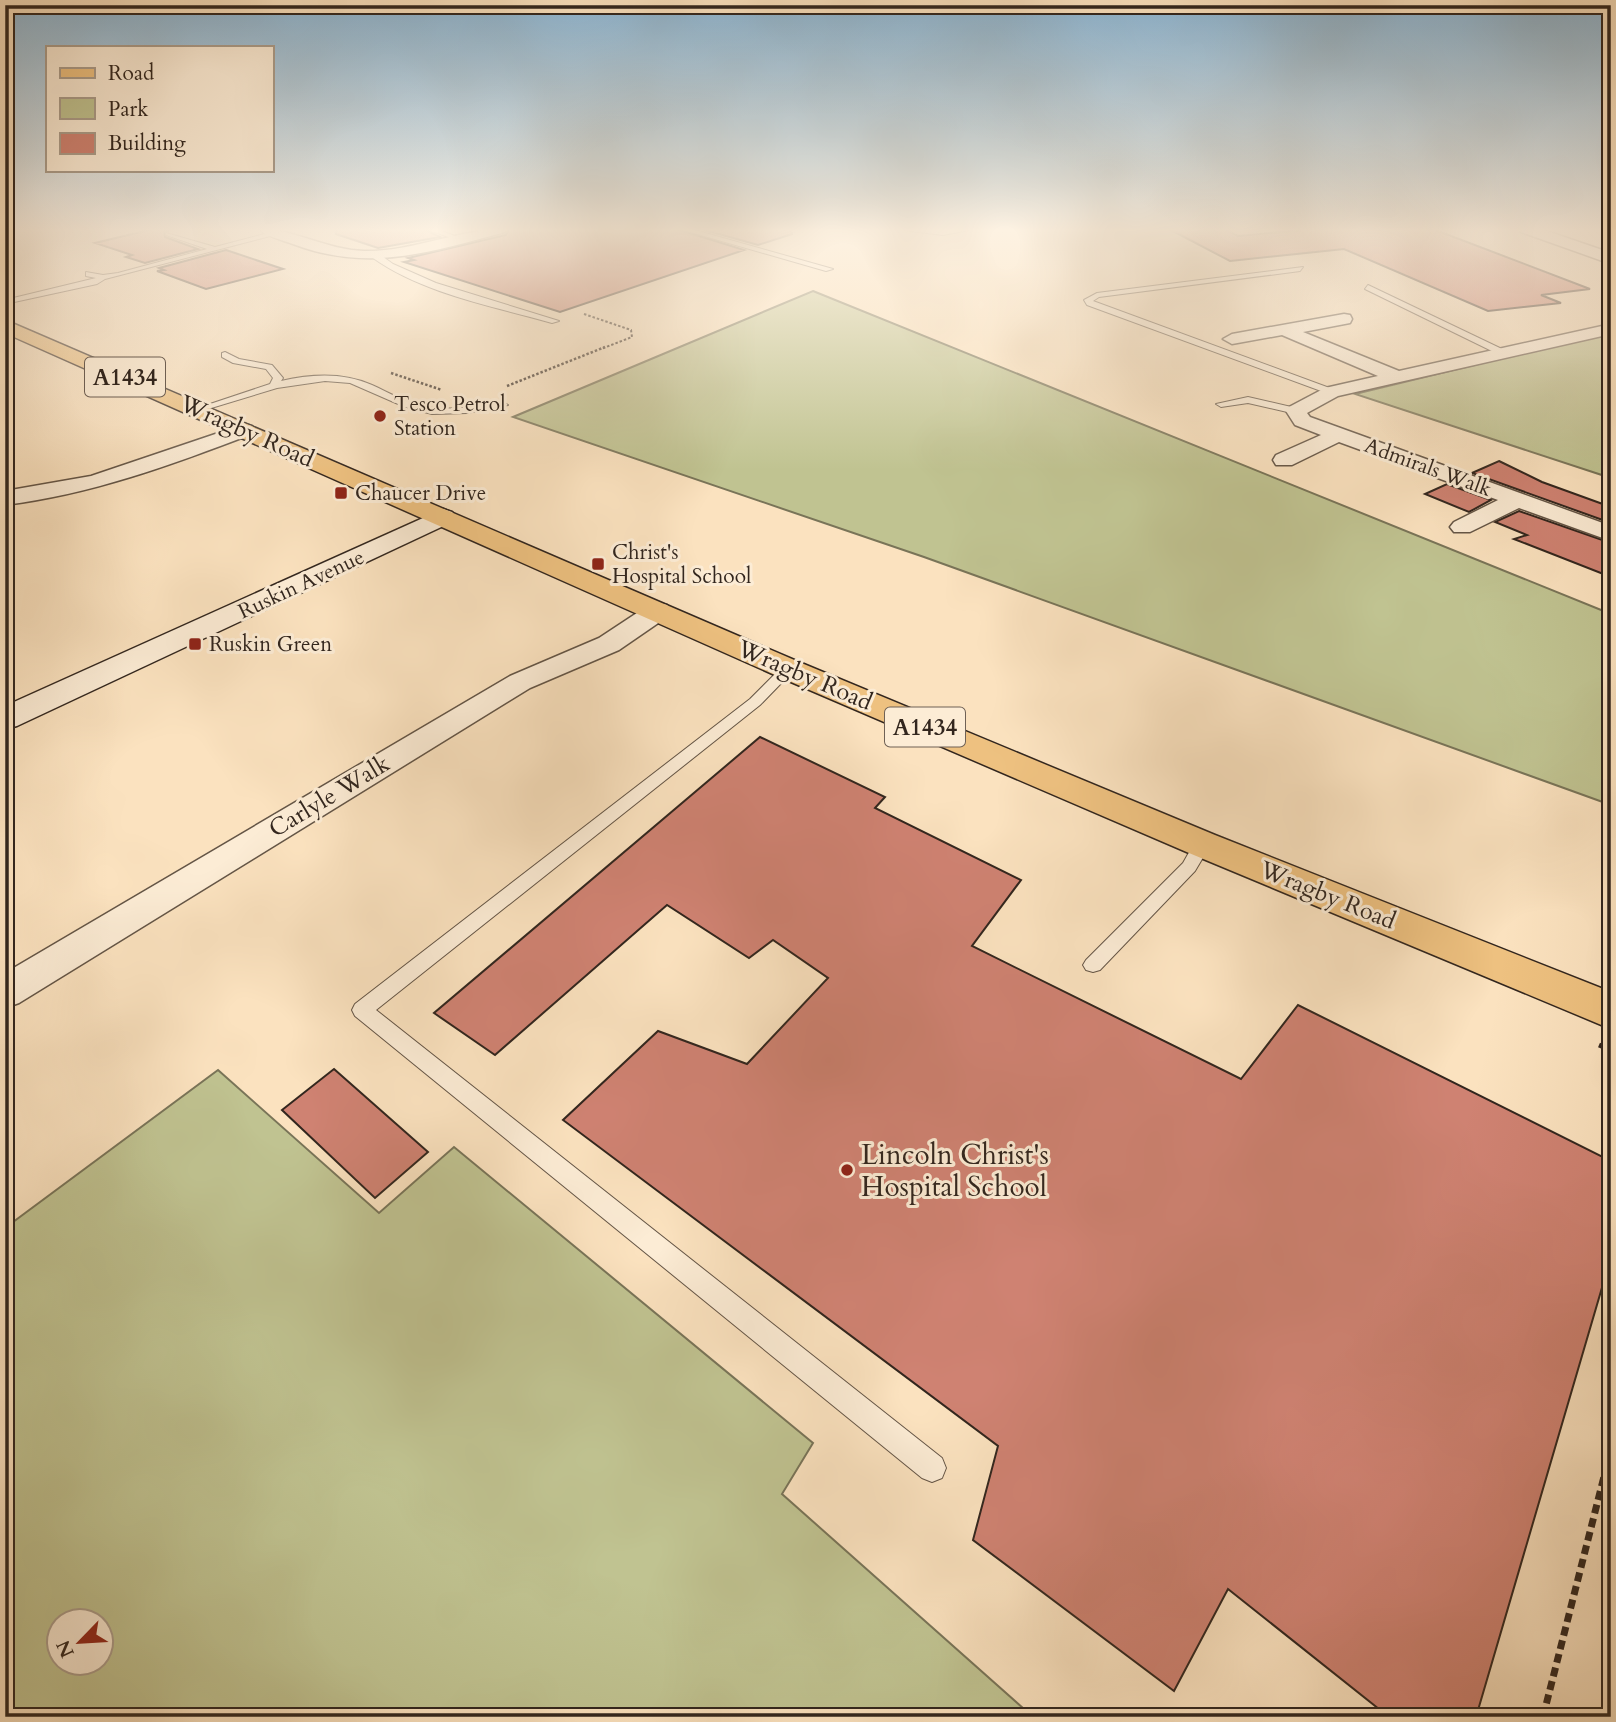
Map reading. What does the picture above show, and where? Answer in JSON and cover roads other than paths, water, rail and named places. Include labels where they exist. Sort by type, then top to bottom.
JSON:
[{"type":"main road","name":"Wragby Road","points":[[5,326],[788,668],[1202,844],[1611,1011]]},
{"type":"main road","name":"Ruskin Avenue","points":[[5,719],[443,517]]},
{"type":"street","points":[[1232,339],[1343,319]]},
{"type":"street","points":[[1296,411],[1332,392],[1611,329]]},
{"type":"street","points":[[1284,330],[1397,377]]},
{"type":"street","name":"Admirals Walk","points":[[1296,411],[1302,421],[1611,534]]},
{"type":"street","points":[[5,498],[45,494],[101,482],[245,430]]},
{"type":"street","name":"Admirals Walk","points":[[1284,460],[1339,434]]},
{"type":"street","name":"Admirals Walk","points":[[1462,527],[1517,500]]},
{"type":"street","name":"Carlyle Walk","points":[[5,992],[520,682],[609,644],[658,611]]},
{"type":"lane","points":[[517,309],[555,321]]},
{"type":"lane","points":[[1105,309],[1332,392]]},
{"type":"lane","points":[[1414,309],[1501,352]]},
{"type":"lane","points":[[225,355],[236,361],[269,367],[278,378],[273,387]]},
{"type":"lane","points":[[202,411],[298,381],[343,379],[408,405],[434,412],[446,413],[503,405]]},
{"type":"lane","points":[[1221,404],[1248,400],[1296,411]]},
{"type":"lane","points":[[788,668],[755,702],[362,1010],[932,1468]]},
{"type":"lane","points":[[1093,965],[1189,867],[1202,844]]},
{"type":"place","name":"Tesco Petrol Station","points":[[380,416]]},
{"type":"place","name":"Chaucer Drive","points":[[341,493]]},
{"type":"place","name":"Christ's Hospital School","points":[[598,564]]},
{"type":"place","name":"Ruskin Green","points":[[195,644]]},
{"type":"place","name":"Lincoln Christ's Hospital School","points":[[847,1170]]}]
